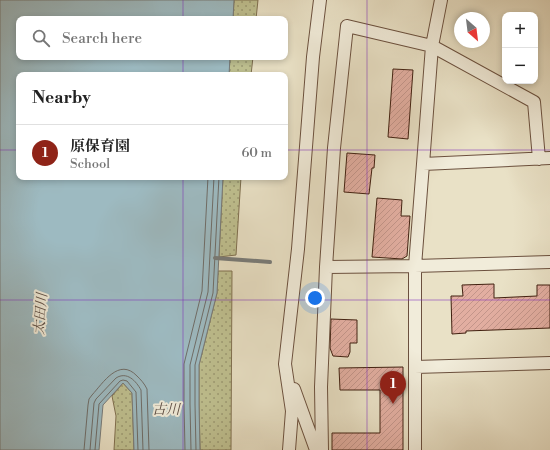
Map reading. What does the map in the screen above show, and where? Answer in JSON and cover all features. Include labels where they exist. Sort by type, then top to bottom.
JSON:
[{"type":"street","points":[[289,450],[292,411],[285,364],[298,249],[313,57],[320,0]]},
{"type":"street","points":[[415,450],[415,266],[432,46],[441,0]]},
{"type":"street","points":[[322,450],[321,387],[326,267],[334,148],[347,26],[432,46],[534,102],[545,159],[423,164]]},
{"type":"street","points":[[326,267],[550,262]]},
{"type":"street","points":[[415,367],[550,363]]},
{"type":"street","points":[[285,364],[316,450]]},
{"type":"green space","points":[[234,0],[258,0],[256,16],[233,16]]},
{"type":"green space","points":[[230,60],[253,60],[251,72],[229,72]]},
{"type":"green space","points":[[223,180],[241,180],[236,255],[219,257]]},
{"type":"green space","points":[[218,271],[232,271],[231,450],[200,450],[199,365],[217,293]]},
{"type":"green space","points":[[123,383],[132,393],[134,450],[114,450],[116,416],[112,396]]},
{"type":"water","points":[[0,0],[234,0],[233,16],[16,16],[16,60],[230,60],[229,72],[16,72],[16,180],[223,180],[217,293],[199,365],[200,450],[134,450],[132,393],[123,383],[103,405],[99,450],[0,450]]},
{"type":"building","points":[[393,69],[413,70],[408,139],[388,137]]},
{"type":"building","points":[[347,153],[375,155],[369,194],[344,192]]},
{"type":"building","points":[[377,198],[402,200],[401,216],[410,216],[407,256],[402,259],[372,257]]},
{"type":"building","points":[[494,284],[494,298],[537,296],[537,285],[550,285],[550,328],[466,331],[466,333],[452,334],[451,296],[463,296],[462,285]]},
{"type":"building","points":[[331,319],[357,320],[357,343],[350,343],[350,352],[348,357],[333,356],[330,348]]},
{"type":"building","points":[[403,367],[403,450],[332,450],[332,433],[380,433],[380,390],[340,390],[339,368]]},
{"type":"waterway","points":[[215,258],[270,262]]},
{"type":"place","name":"原保育園","points":[[393,404]]},
{"type":"water label","name":"太田川","points":[[40,314]]},
{"type":"water label","name":"古川","points":[[166,409]]}]
